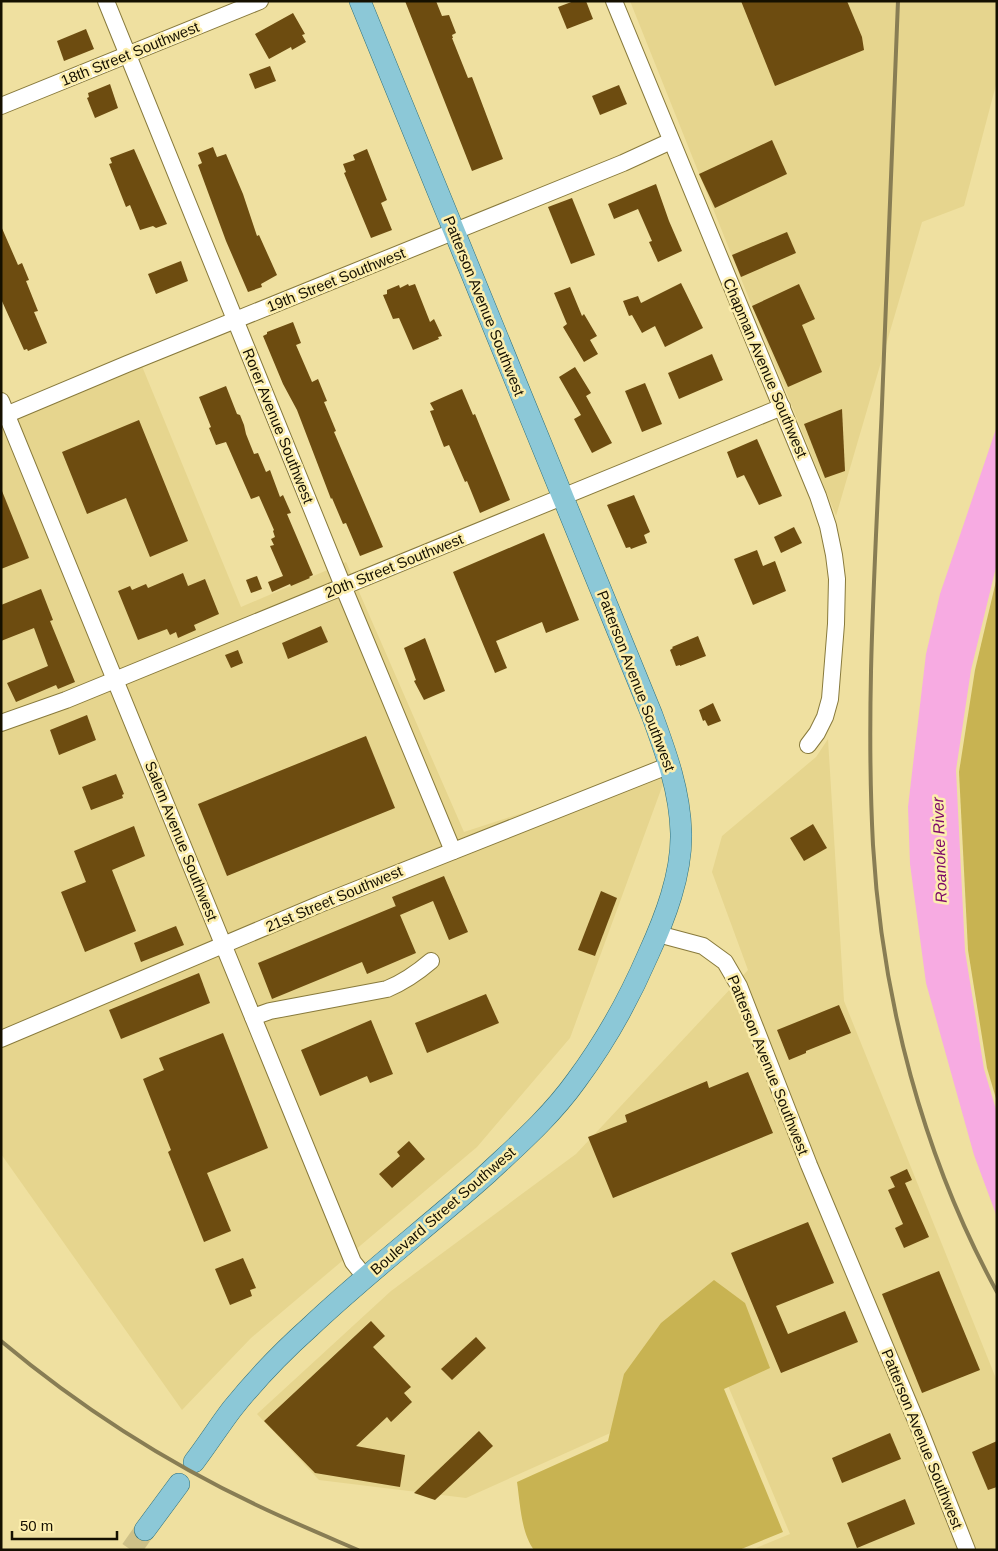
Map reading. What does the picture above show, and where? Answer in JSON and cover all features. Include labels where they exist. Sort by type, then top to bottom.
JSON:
[{"type":"main road","name":"Patterson Avenue Southwest","points":[[360,1],[652,714],[670,765],[686,835],[669,902],[658,934]]},
{"type":"main road","name":"Boulevard Street Southwest","points":[[194,1462],[232,1409],[265,1370],[311,1326],[522,1142],[553,1110],[576,1082],[620,1013],[658,934]]},
{"type":"main road","points":[[145,1530],[179,1484]]},
{"type":"street","name":"Rorer Avenue Southwest","points":[[106,1],[343,586],[453,851]]},
{"type":"street","name":"18th Street Southwest","points":[[1,106],[260,1]]},
{"type":"street","name":"Chapman Avenue Southwest","points":[[614,1],[782,407],[828,526],[837,579],[836,624],[830,699],[825,717],[808,745]]},
{"type":"street","name":"19th Street Southwest","points":[[3,411],[235,321],[671,141]]},
{"type":"street","name":"20th Street Southwest","points":[[3,723],[563,498],[782,407]]},
{"type":"street","name":"Salem Avenue Southwest","points":[[3,411],[115,679],[353,1262],[366,1278]]},
{"type":"street","name":"21st Street Southwest","points":[[1,1039],[320,904],[670,765]]},
{"type":"street","name":"Patterson Avenue Southwest","points":[[658,934],[703,946],[725,962],[739,986],[967,1550]]},
{"type":"street","points":[[253,1017],[270,1011],[387,989],[410,978],[431,961]]},
{"type":"shaded area","points":[[630,1],[997,1],[997,81],[964,206],[922,222],[836,516]]},
{"type":"shaded area","points":[[137,354],[241,607],[346,562],[464,832],[670,765],[570,1038],[477,1147],[251,1338],[182,1410],[1,1154],[1,409]]},
{"type":"shaded area","points":[[997,577],[997,1102],[987,1068],[968,950],[959,772],[975,670]]},
{"type":"shaded area","points":[[828,739],[844,1001],[997,1381],[997,1550],[751,1550],[790,1534],[726,1381],[466,1498],[319,1480],[257,1414],[391,1291],[576,1154],[748,970],[712,872],[722,836],[816,757]]},
{"type":"shaded area","points":[[714,1280],[745,1303],[770,1368],[724,1389],[783,1532],[739,1550],[534,1550],[526,1535],[517,1482],[608,1441],[624,1374],[661,1323]]},
{"type":"water","name":"Roanoke River","points":[[997,426],[997,563],[971,670],[956,770],[965,951],[984,1069],[997,1113],[997,1217],[974,1155],[926,983],[910,864],[908,807],[926,654],[940,594]]},
{"type":"building","points":[[405,1],[436,1],[442,16],[449,15],[456,33],[452,35],[452,38],[468,78],[472,77],[503,159],[472,171]]},
{"type":"building","points":[[574,1],[586,1],[593,19],[567,29],[558,7]]},
{"type":"building","points":[[741,1],[847,1],[862,37],[864,50],[775,86]]},
{"type":"building","points":[[293,13],[305,34],[302,35],[306,42],[292,50],[291,47],[269,59],[255,34]]},
{"type":"building","points":[[86,29],[94,49],[64,61],[57,41]]},
{"type":"building","points":[[270,66],[276,81],[255,89],[249,74]]},
{"type":"building","points":[[110,84],[118,108],[95,118],[87,98],[89,97],[88,93]]},
{"type":"building","points":[[619,85],[627,104],[600,115],[592,96]]},
{"type":"building","points":[[772,140],[787,174],[715,208],[699,174]]},
{"type":"building","points":[[213,147],[217,157],[226,154],[243,194],[257,236],[259,235],[277,275],[261,284],[262,287],[248,292],[226,241],[198,165],[202,163],[198,153]]},
{"type":"building","points":[[134,149],[167,224],[156,228],[153,226],[140,230],[130,205],[126,207],[109,164],[112,163],[110,158]]},
{"type":"building","points":[[367,149],[387,200],[381,203],[392,230],[371,238],[344,173],[346,172],[343,164],[355,160],[353,155]]},
{"type":"building","points":[[656,184],[682,251],[658,262],[649,242],[652,241],[638,209],[614,219],[608,204]]},
{"type":"building","points":[[572,198],[595,255],[571,264],[548,207]]},
{"type":"building","points":[[1,226],[18,265],[22,263],[29,280],[26,281],[38,311],[34,312],[47,343],[28,351],[27,349],[24,350],[1,299]]},
{"type":"building","points":[[787,232],[796,253],[741,277],[732,255]]},
{"type":"building","points":[[181,261],[188,281],[156,294],[148,274]]},
{"type":"building","points":[[681,283],[703,328],[665,347],[655,326],[642,333],[632,315],[629,316],[623,301],[638,296],[641,303]]},
{"type":"building","points":[[408,284],[409,286],[415,284],[430,322],[434,319],[442,336],[413,350],[399,318],[393,319],[383,295],[387,294],[387,290],[399,285],[400,288]]},
{"type":"building","points":[[799,284],[815,319],[802,325],[822,372],[788,387],[752,306]]},
{"type":"building","points":[[570,287],[582,316],[584,314],[597,336],[590,340],[598,354],[584,362],[563,327],[567,324],[554,293]]},
{"type":"building","points":[[293,322],[301,343],[296,345],[312,382],[318,379],[327,401],[324,402],[336,431],[334,432],[383,547],[360,556],[346,523],[343,524],[331,499],[297,410],[283,384],[263,336],[267,332]]},
{"type":"building","points":[[712,354],[723,380],[679,399],[668,373]]},
{"type":"building","points":[[575,367],[591,393],[586,396],[612,443],[592,453],[574,419],[581,415],[559,377]]},
{"type":"building","points":[[645,383],[662,424],[642,432],[625,391]]},
{"type":"building","points":[[226,386],[237,414],[240,415],[254,454],[258,453],[266,472],[270,470],[280,497],[283,495],[291,513],[287,514],[313,575],[291,586],[290,584],[272,592],[268,582],[283,576],[270,546],[274,545],[271,539],[275,537],[274,530],[259,496],[251,499],[226,442],[216,445],[199,397]]},
{"type":"building","points":[[462,389],[473,415],[475,414],[510,500],[480,513],[449,445],[444,447],[430,411],[434,410],[430,403]]},
{"type":"building","points":[[842,409],[845,471],[825,478],[804,424]]},
{"type":"building","points":[[139,420],[188,541],[150,557],[126,498],[87,514],[62,452]]},
{"type":"building","points":[[757,439],[782,496],[759,505],[744,475],[737,478],[727,452]]},
{"type":"building","points":[[1,492],[29,558],[1,569]]},
{"type":"building","points":[[634,495],[650,532],[644,535],[647,543],[631,549],[630,547],[626,548],[607,505]]},
{"type":"building","points":[[794,527],[802,543],[781,553],[774,537]]},
{"type":"building","points":[[544,533],[579,620],[546,633],[542,622],[496,641],[507,668],[495,673],[453,572]]},
{"type":"building","points":[[757,550],[763,566],[775,561],[786,591],[753,605],[734,559]]},
{"type":"building","points":[[183,573],[188,586],[205,579],[219,614],[194,625],[196,630],[178,638],[176,632],[170,635],[167,629],[138,640],[118,591],[130,586],[132,590],[146,584],[148,588]]},
{"type":"building","points":[[257,576],[262,589],[251,593],[246,580]]},
{"type":"building","points":[[41,589],[53,620],[50,621],[75,682],[58,689],[56,685],[16,702],[7,683],[48,666],[34,628],[1,641],[1,605]]},
{"type":"building","points":[[321,626],[328,642],[288,659],[282,643]]},
{"type":"building","points":[[698,636],[706,656],[676,666],[670,650],[672,647]]},
{"type":"building","points":[[425,638],[445,691],[424,700],[414,681],[416,680],[404,648]]},
{"type":"building","points":[[238,650],[243,663],[231,668],[225,655]]},
{"type":"building","points":[[713,703],[721,721],[708,726],[705,720],[703,721],[699,710]]},
{"type":"building","points":[[87,715],[96,740],[59,755],[50,730]]},
{"type":"building","points":[[366,736],[395,808],[227,876],[198,804]]},
{"type":"building","points":[[116,774],[124,794],[122,795],[123,798],[91,810],[82,787]]},
{"type":"building","points":[[813,824],[827,848],[804,861],[790,838]]},
{"type":"building","points":[[134,826],[145,856],[112,870],[136,931],[85,952],[61,892],[86,882],[74,851]]},
{"type":"building","points":[[444,876],[468,932],[449,940],[433,901],[400,915],[416,953],[367,974],[362,962],[272,999],[258,963],[396,906],[392,897]]},
{"type":"building","points":[[601,891],[617,898],[595,956],[578,950]]},
{"type":"building","points":[[176,926],[184,945],[141,962],[134,943]]},
{"type":"building","points":[[199,973],[210,1003],[121,1039],[109,1010]]},
{"type":"building","points":[[486,994],[499,1023],[427,1053],[415,1023]]},
{"type":"building","points":[[839,1005],[851,1033],[789,1060],[777,1030]]},
{"type":"building","points":[[371,1020],[393,1074],[370,1083],[367,1076],[320,1096],[301,1050]]},
{"type":"building","points":[[223,1033],[268,1148],[207,1173],[231,1231],[204,1242],[168,1152],[171,1150],[143,1079],[164,1070],[159,1058]]},
{"type":"building","points":[[748,1072],[773,1133],[613,1198],[588,1137],[627,1122],[625,1115],[707,1081],[709,1088]]},
{"type":"building","points":[[409,1141],[425,1159],[392,1188],[379,1174],[400,1156],[397,1152]]},
{"type":"building","points":[[907,1169],[912,1180],[905,1183],[929,1237],[904,1248],[895,1228],[903,1224],[888,1190],[895,1187],[890,1177]]},
{"type":"building","points":[[808,1222],[834,1283],[776,1306],[788,1334],[845,1311],[858,1342],[781,1373],[731,1253]]},
{"type":"building","points":[[243,1258],[256,1288],[250,1290],[252,1296],[230,1305],[215,1269]]},
{"type":"building","points":[[939,1271],[980,1370],[922,1393],[882,1294]]},
{"type":"building","points":[[371,1321],[385,1336],[373,1347],[411,1387],[404,1393],[412,1402],[391,1422],[387,1417],[356,1446],[405,1455],[400,1487],[315,1473],[264,1421]]},
{"type":"building","points":[[476,1337],[486,1348],[452,1380],[441,1369]]},
{"type":"building","points":[[479,1431],[493,1446],[435,1500],[414,1493]]},
{"type":"building","points":[[890,1433],[901,1459],[842,1483],[832,1458]]},
{"type":"building","points":[[997,1441],[997,1487],[988,1490],[972,1452]]},
{"type":"building","points":[[905,1499],[915,1524],[857,1548],[847,1523]]},
{"type":"tunnel","points":[[131,1550],[145,1530]]},
{"type":"railway","points":[[898,1],[872,647],[870,746],[873,845],[886,961],[897,1019],[911,1076],[928,1132],[948,1187],[971,1240],[997,1292]]},
{"type":"railway","points":[[1,1341],[95,1412],[162,1455],[232,1493],[358,1550]]}]
